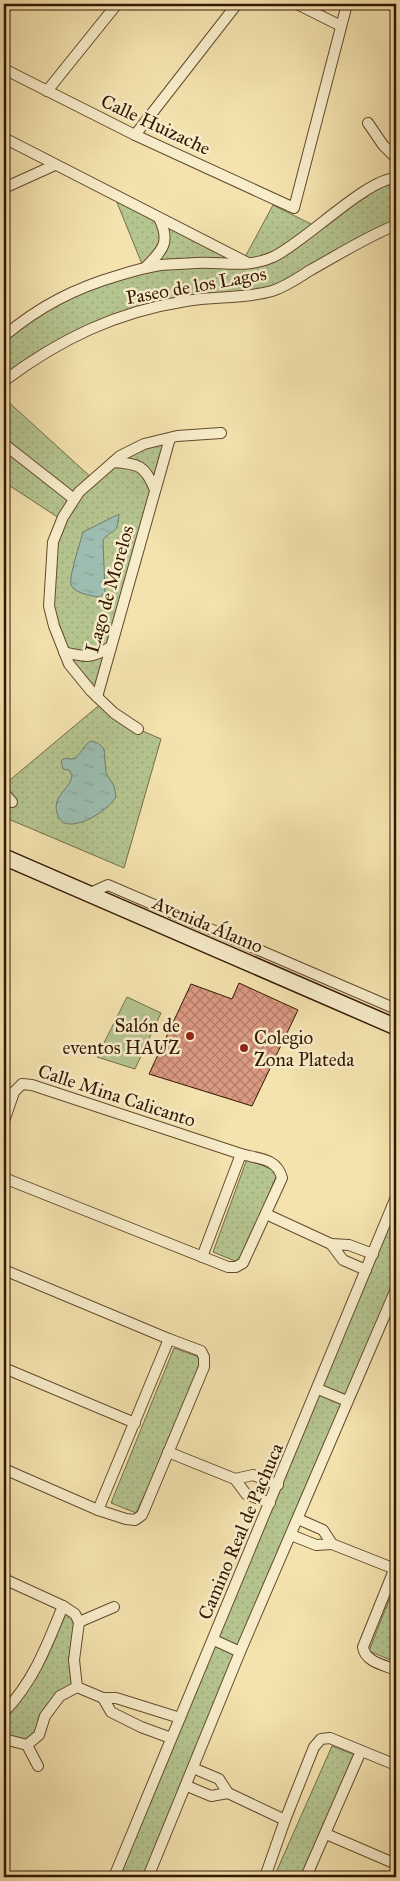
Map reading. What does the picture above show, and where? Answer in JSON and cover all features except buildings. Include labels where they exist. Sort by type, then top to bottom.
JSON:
[{"type":"street","points":[[47,91],[117,4]]},
{"type":"street","points":[[135,135],[237,4]]},
{"type":"street","points":[[297,4],[340,26],[347,4]]},
{"type":"street","name":"Calle Huizache","points":[[4,69],[135,135],[294,208],[340,26]]},
{"type":"street","points":[[368,123],[396,158]]},
{"type":"street","points":[[4,138],[249,264]]},
{"type":"street","points":[[4,188],[55,165]]},
{"type":"street","name":"Paseo de los Lagos","points":[[4,336],[40,308],[70,292],[97,282],[159,265],[201,263],[249,264],[260,263],[275,257],[370,188],[396,178]]},
{"type":"street","points":[[144,269],[158,256],[165,245],[165,231],[158,218]]},
{"type":"street","name":"Paseo de los Lagos","points":[[4,381],[65,340],[120,316],[155,306],[212,297],[255,295],[275,290],[355,245],[396,225]]},
{"type":"street","name":"Lago de Morelos","points":[[138,729],[114,713],[97,697],[69,664],[54,626],[49,606],[53,542],[63,517],[79,492],[120,456],[144,444],[170,438],[221,433]]},
{"type":"street","name":"Lago de Morelos","points":[[97,697],[170,438]]},
{"type":"street","points":[[4,444],[74,499]]},
{"type":"street","points":[[113,462],[140,467],[149,474],[155,490]]},
{"type":"street","points":[[64,652],[92,657],[111,647]]},
{"type":"street","points":[[4,793],[12,802]]},
{"type":"street","name":"Avenida Álamo","points":[[4,857],[396,1026]]},
{"type":"street","points":[[88,894],[108,886],[396,1009]]},
{"type":"street","name":"Calle Mina Calicanto","points":[[4,1120],[14,1092],[22,1084],[32,1085],[241,1154],[274,1163],[280,1171],[282,1178],[243,1263],[236,1267],[228,1267],[4,1178]]},
{"type":"street","points":[[202,1257],[241,1154]]},
{"type":"street","name":"Camino Real de Pachuca","points":[[114,1877],[171,1738],[214,1640],[396,1197]]},
{"type":"street","points":[[266,1214],[331,1244],[349,1245],[373,1254]]},
{"type":"street","points":[[331,1244],[343,1260],[366,1270]]},
{"type":"street","points":[[4,1270],[201,1351],[204,1357],[204,1367],[142,1515],[135,1520],[98,1510],[4,1469]]},
{"type":"street","points":[[148,1877],[187,1786],[240,1652],[396,1289]]},
{"type":"street","points":[[98,1510],[168,1339]]},
{"type":"street","points":[[4,1368],[135,1422]]},
{"type":"street","points":[[318,1389],[347,1401]]},
{"type":"street","points":[[168,1452],[235,1479],[246,1494],[270,1504]]},
{"type":"street","points":[[235,1479],[253,1475],[278,1485]]},
{"type":"street","points":[[298,1519],[323,1530],[332,1544]]},
{"type":"street","points":[[291,1535],[316,1545],[332,1544],[396,1567],[363,1647],[364,1653],[368,1658],[396,1670]]},
{"type":"street","points":[[4,1579],[64,1606],[75,1614],[79,1622],[74,1660],[77,1687]]},
{"type":"street","points":[[4,1712],[13,1703],[38,1667],[64,1606]]},
{"type":"street","points":[[79,1622],[114,1607]]},
{"type":"street","points":[[214,1640],[240,1652]]},
{"type":"street","points":[[77,1687],[103,1698],[116,1698],[180,1718]]},
{"type":"street","points":[[27,1745],[39,1734],[45,1716],[60,1696],[77,1687]]},
{"type":"street","points":[[103,1698],[112,1712],[141,1727],[171,1738]]},
{"type":"street","points":[[265,1877],[314,1747],[321,1739],[330,1738],[396,1765]]},
{"type":"street","points":[[4,1739],[27,1745],[38,1766]]},
{"type":"street","points":[[306,1877],[361,1751]]},
{"type":"street","points":[[194,1768],[219,1780],[228,1793],[285,1820]]},
{"type":"street","points":[[187,1786],[211,1796],[228,1793]]},
{"type":"street","points":[[326,1834],[396,1864]]},
{"type":"green space","points":[[396,178],[396,225],[275,290],[120,317],[4,381],[4,336],[40,308],[144,269],[114,195],[243,261],[273,205],[317,227],[370,189]]},
{"type":"green space","points":[[4,398],[93,479],[120,456],[170,438],[97,697],[69,664],[54,626],[50,581],[62,520],[4,482]]},
{"type":"green space","points":[[103,702],[138,729],[161,739],[124,868],[6,818],[12,802],[4,793],[4,785]]},
{"type":"green space","points":[[127,997],[161,1013],[135,1069],[97,1057]]},
{"type":"green space","points":[[247,1159],[278,1172],[240,1263],[213,1252]]},
{"type":"green space","points":[[396,1197],[396,1289],[148,1877],[114,1877]]},
{"type":"green space","points":[[174,1348],[202,1358],[165,1451],[136,1513],[111,1503]]},
{"type":"green space","points":[[396,1582],[396,1659],[395,1662],[369,1651]]},
{"type":"green space","points":[[64,1608],[76,1620],[75,1683],[38,1734],[27,1745],[4,1739],[4,1712],[13,1703]]},
{"type":"green space","points":[[332,1746],[355,1755],[304,1877],[274,1877]]},
{"type":"water","points":[[119,514],[116,529],[103,540],[105,593],[99,597],[79,592],[73,588],[71,581],[83,532]]},
{"type":"water","points":[[91,741],[98,743],[104,749],[106,773],[114,786],[116,796],[105,809],[96,815],[77,823],[68,824],[61,821],[56,807],[59,797],[69,784],[72,775],[69,770],[63,769],[61,761],[63,759],[75,758]]},
{"type":"place","name":"Salón de eventos HAUZ","points":[[190,1036]]},
{"type":"place","name":"Colegio Zona Plateda","points":[[244,1048]]}]
